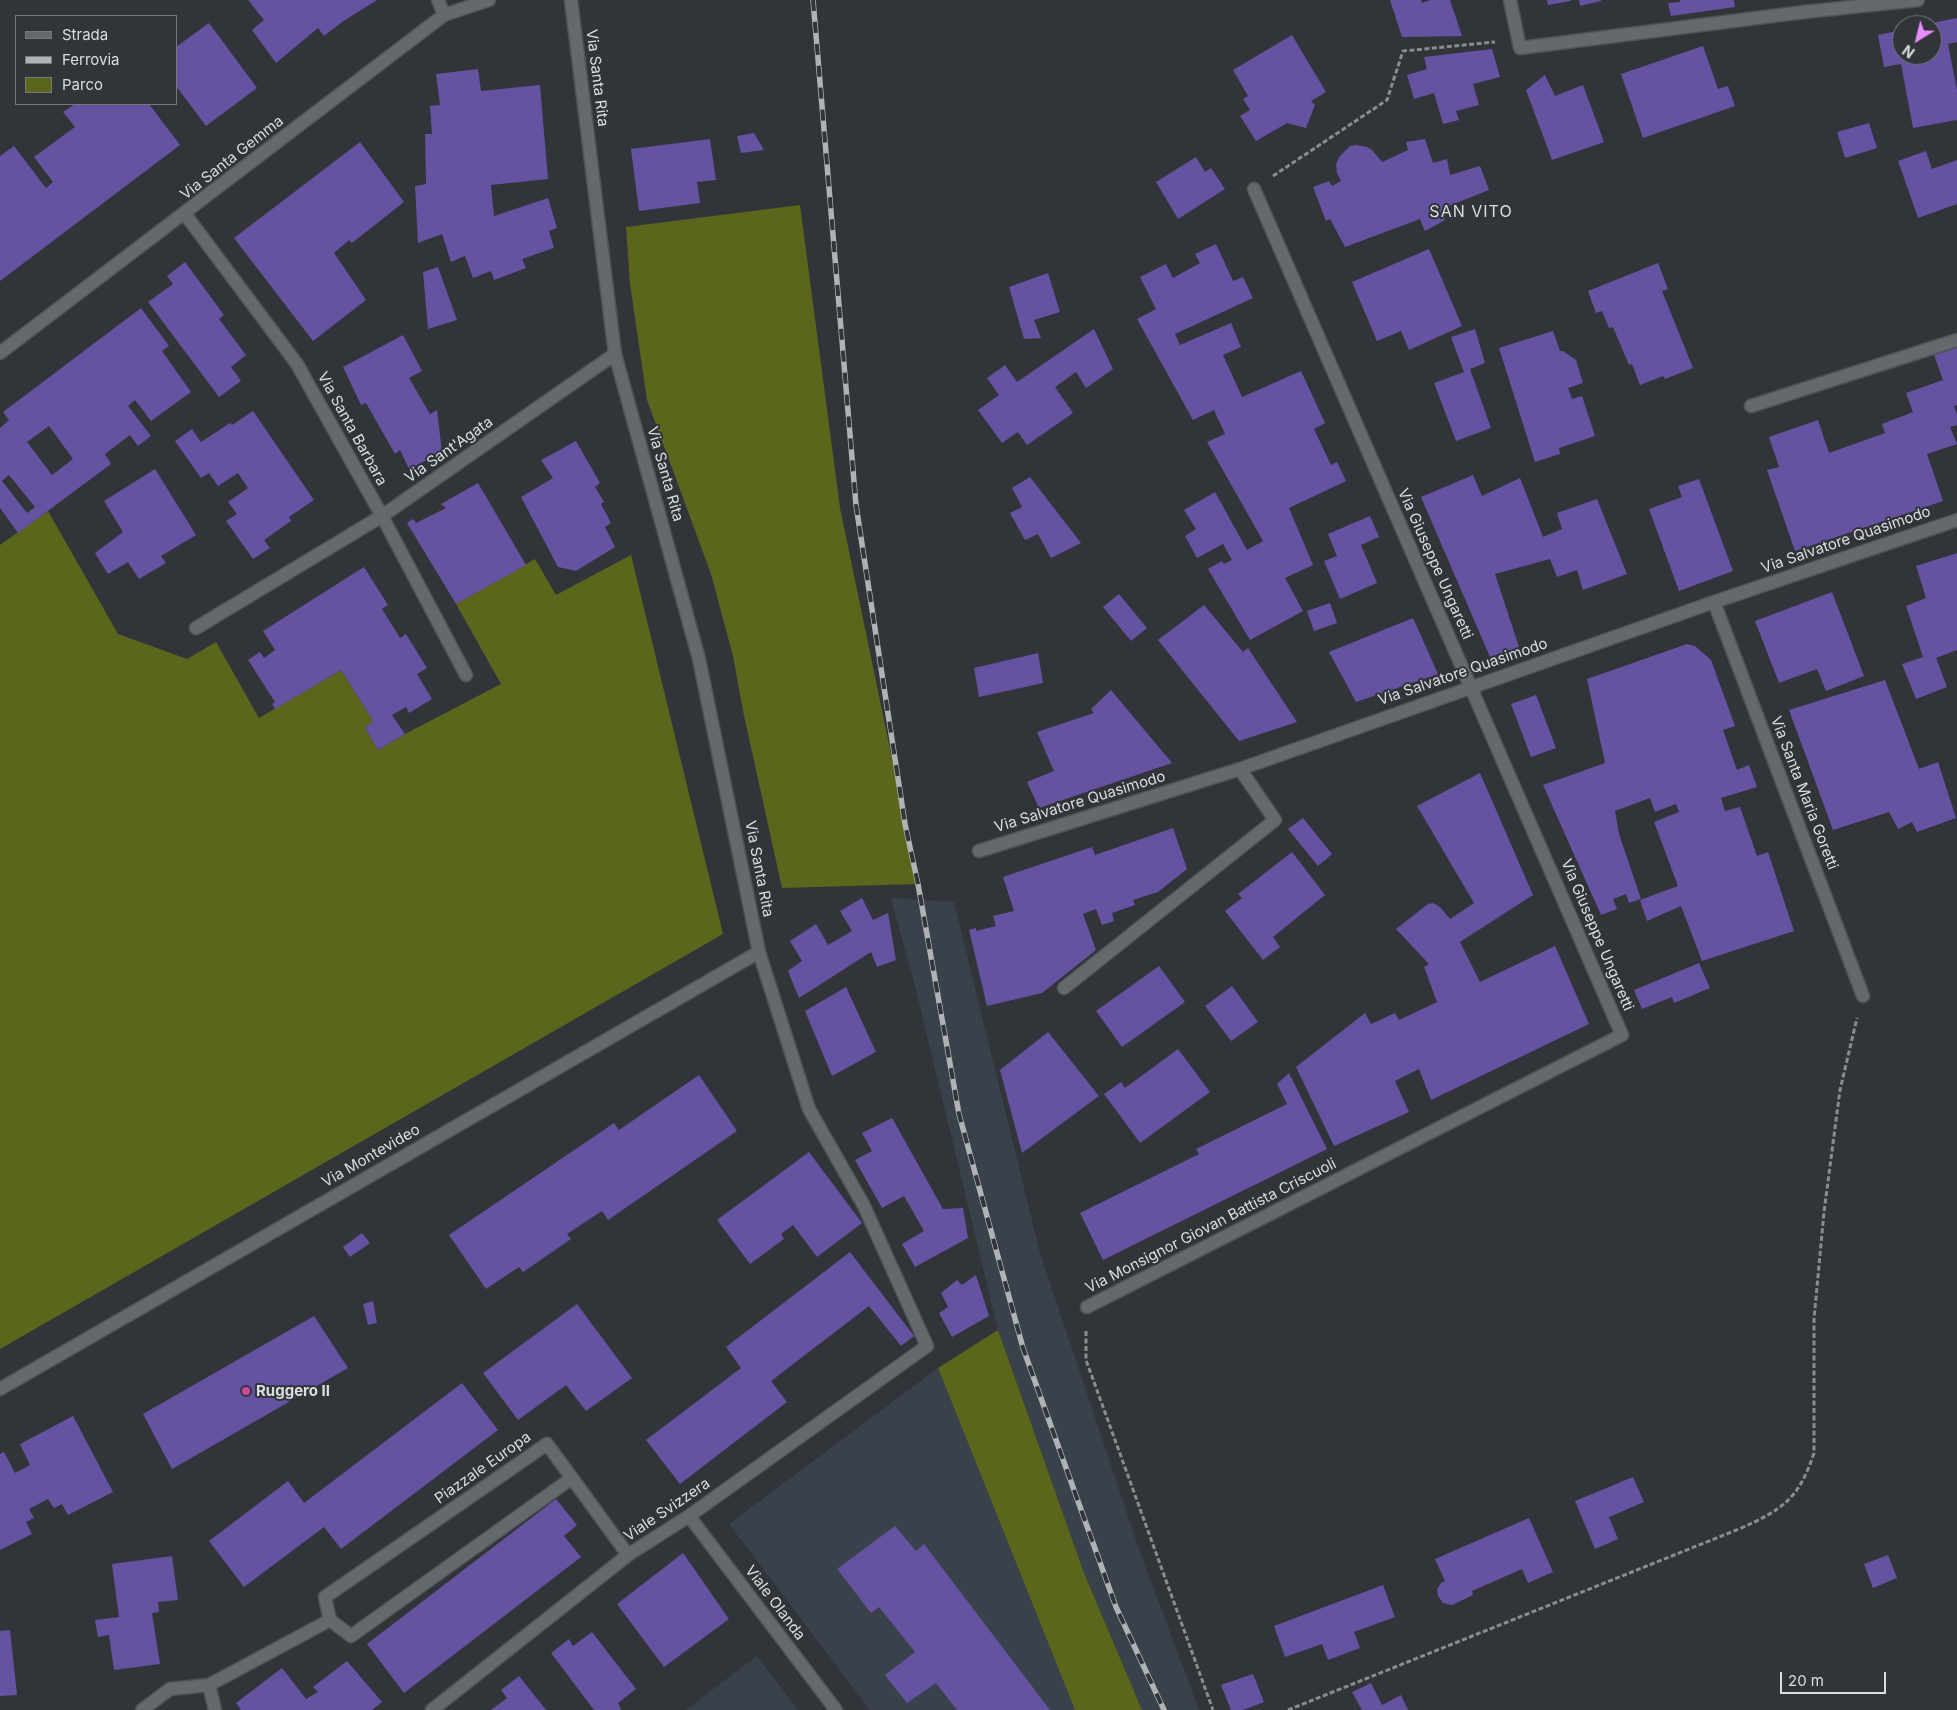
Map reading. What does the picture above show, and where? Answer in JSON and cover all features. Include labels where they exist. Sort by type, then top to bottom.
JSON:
[{"type":"street","points":[[438,0],[444,15]]},
{"type":"street","name":"Via Santa Gemma","points":[[0,353],[444,15],[489,0]]},
{"type":"street","name":"Via Santa Rita","points":[[570,0],[615,354],[699,659],[759,952],[809,1109],[864,1206],[927,1346]]},
{"type":"street","points":[[1510,0],[1520,44],[1802,6],[1918,0]]},
{"type":"street","name":"Via Giuseppe Ungaretti","points":[[1254,189],[1622,1035]]},
{"type":"street","name":"Via Santa Barbara","points":[[185,214],[297,364],[382,516],[466,675]]},
{"type":"street","points":[[1752,406],[1957,340]]},
{"type":"street","name":"Via Sant'Agata","points":[[196,628],[382,516],[615,354]]},
{"type":"street","name":"Via Salvatore Quasimodo","points":[[979,851],[1240,769],[1471,686],[1957,520]]},
{"type":"street","name":"Via Santa Maria Goretti","points":[[1714,602],[1863,996]]},
{"type":"street","points":[[1064,988],[1275,820],[1240,769]]},
{"type":"street","name":"Via Montevideo","points":[[0,1389],[759,952]]},
{"type":"street","name":"Via Monsignor Giovan Battista Criscuoli","points":[[1087,1307],[1622,1035]]},
{"type":"street","name":"Viale Svizzera","points":[[432,1710],[628,1555],[689,1516],[927,1346]]},
{"type":"street","name":"Piazzale Europa","points":[[330,1620],[325,1597],[547,1444],[572,1478]]},
{"type":"street","points":[[142,1710],[170,1689],[209,1685],[330,1620],[351,1636],[572,1478],[628,1555]]},
{"type":"street","name":"Viale Olanda","points":[[689,1516],[836,1710]]},
{"type":"street","points":[[209,1685],[215,1710]]},
{"type":"path","points":[[1254,189],[1387,100],[1403,51],[1520,44]]},
{"type":"path","points":[[1288,1710],[1740,1529],[1771,1515],[1798,1490],[1808,1473],[1814,1453],[1814,1319],[1824,1212],[1840,1090],[1863,996]]},
{"type":"path","name":"Via Monsignor Giovan Battista Criscuoli","points":[[1087,1307],[1086,1360],[1213,1710]]},
{"type":"shaded area","points":[[891,898],[954,902],[1040,1253],[1140,1552],[1199,1710],[1142,1710],[1084,1573],[998,1330],[915,986]]},
{"type":"shaded area","points":[[938,1368],[1075,1710],[870,1710],[729,1524]]},
{"type":"shaded area","points":[[757,1656],[798,1710],[686,1710],[692,1705]]},
{"type":"green space","points":[[800,205],[840,508],[918,884],[782,888],[743,711],[733,656],[711,574],[647,400],[630,284],[626,227]]},
{"type":"green space","points":[[48,511],[118,634],[187,659],[216,642],[259,718],[341,670],[373,721],[365,728],[378,750],[501,684],[456,604],[535,559],[556,595],[631,555],[723,934],[0,1349],[0,545]]},
{"type":"green space","points":[[998,1330],[1084,1573],[1142,1710],[1075,1710],[938,1368]]},
{"type":"building","points":[[248,0],[377,0],[324,36],[318,28],[276,63],[252,30],[264,20]]},
{"type":"building","points":[[1390,0],[1421,0],[1422,3],[1430,0],[1450,0],[1462,36],[1402,37]]},
{"type":"building","points":[[1547,0],[1571,0],[1571,1],[1548,5]]},
{"type":"building","points":[[1579,0],[1601,0],[1601,1],[1580,6]]},
{"type":"building","points":[[1680,0],[1734,0],[1735,7],[1671,16],[1668,3],[1680,2]]},
{"type":"building","points":[[1957,18],[1957,42],[1948,44],[1957,90],[1957,120],[1913,128],[1901,65],[1942,65],[1942,21]]},
{"type":"building","points":[[209,23],[257,88],[206,126],[178,89],[178,46]]},
{"type":"building","points":[[1892,32],[1892,65],[1895,65],[1884,67],[1878,35]]},
{"type":"building","points":[[1292,35],[1326,92],[1311,101],[1315,105],[1306,128],[1287,123],[1256,141],[1240,116],[1250,110],[1243,99],[1248,96],[1233,70]]},
{"type":"building","points":[[1703,46],[1718,89],[1728,86],[1735,106],[1643,138],[1621,74]]},
{"type":"building","points":[[1492,49],[1500,77],[1473,84],[1479,105],[1456,111],[1459,120],[1443,124],[1434,93],[1414,99],[1407,75],[1427,69],[1424,57]]},
{"type":"building","points":[[478,69],[481,91],[540,85],[548,179],[491,185],[494,216],[548,198],[557,228],[549,231],[554,248],[522,259],[526,268],[494,280],[491,271],[473,278],[465,256],[451,262],[442,234],[418,243],[415,186],[426,184],[425,134],[432,134],[430,106],[440,105],[436,74]]},
{"type":"building","points":[[1545,75],[1555,96],[1583,85],[1604,142],[1552,160],[1526,90]]},
{"type":"building","points":[[74,105],[150,105],[180,145],[0,281],[0,156],[14,146],[46,188],[53,182],[34,157],[75,127],[63,112]]},
{"type":"building","points":[[1869,123],[1877,148],[1845,158],[1837,132]]},
{"type":"building","points":[[754,133],[764,150],[741,153],[737,136]]},
{"type":"building","points":[[710,139],[716,180],[697,182],[700,203],[639,211],[631,149]]},
{"type":"building","points":[[1425,139],[1433,163],[1447,159],[1450,175],[1480,166],[1489,190],[1444,208],[1445,220],[1425,231],[1420,219],[1345,247],[1330,219],[1326,221],[1313,187],[1329,181],[1332,186],[1341,181],[1336,165],[1339,157],[1350,146],[1367,147],[1382,162],[1408,150],[1406,142]]},
{"type":"building","points":[[360,142],[404,202],[352,243],[349,240],[334,253],[366,300],[313,341],[234,238]]},
{"type":"building","points":[[1926,151],[1932,169],[1957,160],[1957,204],[1918,218],[1898,161]]},
{"type":"building","points":[[1196,157],[1205,172],[1211,168],[1225,189],[1178,219],[1156,182]]},
{"type":"building","points":[[1216,244],[1233,281],[1243,277],[1253,298],[1175,334],[1180,345],[1231,323],[1241,347],[1223,355],[1242,397],[1301,371],[1325,423],[1314,429],[1331,465],[1337,462],[1346,481],[1289,508],[1313,565],[1285,578],[1303,611],[1250,640],[1208,569],[1222,561],[1224,564],[1232,560],[1223,544],[1197,558],[1185,536],[1196,529],[1184,510],[1215,492],[1247,550],[1263,541],[1207,442],[1225,434],[1214,410],[1193,420],[1137,319],[1156,309],[1140,277],[1166,264],[1173,278],[1200,263],[1195,254]]},
{"type":"building","points":[[1429,249],[1462,326],[1409,350],[1401,331],[1377,341],[1352,282]]},
{"type":"building","points":[[185,262],[224,315],[219,319],[246,355],[231,367],[241,381],[219,397],[148,302],[173,284],[167,276]]},
{"type":"building","points":[[1658,263],[1668,289],[1662,291],[1693,368],[1665,379],[1663,376],[1640,385],[1632,364],[1629,365],[1613,327],[1609,328],[1602,311],[1596,313],[1588,291]]},
{"type":"building","points":[[438,267],[457,320],[428,329],[423,272]]},
{"type":"building","points":[[1048,273],[1060,312],[1034,320],[1041,338],[1024,339],[1009,287]]},
{"type":"building","points":[[141,308],[169,346],[162,351],[191,392],[151,421],[135,400],[128,406],[151,436],[138,446],[130,435],[105,454],[111,464],[18,533],[0,508],[0,428],[9,420],[3,412]],"holes":[[[49,426],[73,459],[52,475],[27,442]],[[9,475],[35,507],[27,513],[2,481]]]},
{"type":"building","points":[[1094,329],[1113,369],[1086,388],[1076,372],[1055,387],[1073,413],[1027,445],[1018,432],[1002,443],[978,410],[999,395],[987,378],[1005,365],[1017,382]]},
{"type":"building","points":[[1475,329],[1485,363],[1470,369],[1491,428],[1456,441],[1434,383],[1464,372],[1451,337]]},
{"type":"building","points":[[1553,331],[1560,351],[1576,360],[1583,383],[1568,388],[1572,399],[1582,396],[1595,436],[1559,448],[1560,454],[1535,462],[1499,348]]},
{"type":"building","points":[[403,335],[422,371],[409,378],[430,414],[437,410],[442,452],[409,469],[400,450],[395,454],[366,403],[361,405],[343,367]]},
{"type":"building","points":[[1957,347],[1957,405],[1954,406],[1957,415],[1957,425],[1950,427],[1957,444],[1927,454],[1943,501],[1795,551],[1767,470],[1779,467],[1769,437],[1818,420],[1829,453],[1885,433],[1882,424],[1913,412],[1906,393],[1943,380],[1934,355]]},
{"type":"building","points":[[253,411],[314,500],[289,517],[291,521],[264,540],[270,548],[253,559],[226,521],[237,514],[228,502],[248,488],[238,473],[218,486],[209,473],[201,478],[175,441],[192,429],[201,442]]},
{"type":"building","points":[[576,441],[600,483],[595,487],[604,502],[601,504],[611,523],[605,527],[615,547],[576,571],[558,567],[521,497],[553,478],[541,460]]},
{"type":"building","points":[[155,469],[196,535],[161,556],[166,563],[139,579],[128,562],[108,574],[95,553],[123,532],[104,501]]},
{"type":"building","points":[[1473,475],[1482,496],[1520,478],[1543,537],[1562,529],[1557,513],[1597,499],[1627,574],[1583,590],[1577,570],[1557,577],[1550,559],[1495,574],[1519,647],[1490,657],[1421,497]]},
{"type":"building","points":[[1030,477],[1081,543],[1051,558],[1038,534],[1025,540],[1010,513],[1022,507],[1012,488]]},
{"type":"building","points":[[1699,479],[1733,571],[1679,591],[1649,509],[1682,497],[1678,486]]},
{"type":"building","points":[[478,483],[526,565],[456,604],[407,523],[413,519],[416,523],[446,508],[441,504]]},
{"type":"building","points":[[1370,516],[1379,537],[1361,545],[1377,583],[1340,599],[1324,561],[1337,556],[1328,534]]},
{"type":"building","points":[[1957,553],[1957,650],[1936,658],[1947,687],[1916,699],[1902,664],[1923,657],[1906,606],[1926,598],[1916,566]]},
{"type":"building","points":[[364,567],[388,605],[382,609],[400,638],[406,634],[427,668],[417,674],[432,699],[409,713],[406,707],[392,715],[405,734],[378,750],[365,728],[373,721],[341,670],[275,709],[272,704],[275,702],[248,660],[260,652],[264,658],[275,650],[263,631]]},
{"type":"building","points":[[1832,592],[1864,676],[1826,691],[1817,669],[1779,683],[1755,621]]},
{"type":"building","points":[[1119,594],[1147,628],[1131,641],[1103,607]]},
{"type":"building","points":[[1330,603],[1337,623],[1314,631],[1307,611]]},
{"type":"building","points":[[1204,605],[1243,652],[1248,648],[1297,722],[1239,741],[1158,640]]},
{"type":"building","points":[[1413,618],[1438,674],[1356,702],[1329,652]]},
{"type":"building","points":[[1687,644],[1695,646],[1711,660],[1735,726],[1723,730],[1737,770],[1749,765],[1757,787],[1721,798],[1725,811],[1740,807],[1757,856],[1768,852],[1794,931],[1702,961],[1681,906],[1647,921],[1640,900],[1678,886],[1654,822],[1679,812],[1676,804],[1655,812],[1650,798],[1615,811],[1619,834],[1641,899],[1629,903],[1626,894],[1613,899],[1617,909],[1601,915],[1543,785],[1605,763],[1587,679]]},
{"type":"building","points":[[1038,653],[1043,683],[979,697],[974,668]]},
{"type":"building","points":[[1885,680],[1919,769],[1938,762],[1956,818],[1917,832],[1912,822],[1898,829],[1889,812],[1833,830],[1789,710]]},
{"type":"building","points":[[1111,690],[1172,763],[1039,808],[1027,782],[1054,771],[1037,732],[1094,713],[1091,709]]},
{"type":"building","points":[[1536,695],[1556,748],[1531,757],[1511,704]]},
{"type":"building","points":[[1480,773],[1533,895],[1460,942],[1480,982],[1555,946],[1589,1024],[1431,1100],[1419,1069],[1395,1081],[1409,1112],[1334,1146],[1296,1067],[1365,1013],[1371,1024],[1395,1013],[1399,1020],[1437,1002],[1424,967],[1429,964],[1396,929],[1428,904],[1433,903],[1440,907],[1450,919],[1474,903],[1417,806]]},
{"type":"building","points":[[1303,818],[1332,854],[1318,866],[1288,829]]},
{"type":"building","points":[[1173,828],[1187,869],[1158,892],[1133,900],[1135,905],[1112,913],[1114,921],[1102,925],[1096,909],[1083,914],[1096,950],[1042,993],[987,1006],[969,930],[976,928],[976,931],[996,926],[993,916],[1014,911],[1003,877],[1092,847],[1095,855]]},
{"type":"building","points":[[1292,852],[1325,895],[1273,937],[1280,947],[1263,960],[1225,911],[1242,898],[1238,894]]},
{"type":"building","points":[[862,898],[873,920],[888,913],[896,960],[877,967],[871,952],[799,998],[788,971],[802,961],[790,941],[816,924],[828,945],[852,931],[840,911]]},
{"type":"building","points":[[1699,963],[1710,988],[1674,1003],[1672,997],[1642,1009],[1634,990]]},
{"type":"building","points":[[1159,966],[1185,1002],[1122,1047],[1096,1011]]},
{"type":"building","points":[[1232,986],[1258,1022],[1231,1041],[1205,1006]]},
{"type":"building","points":[[846,987],[876,1052],[832,1076],[805,1011]]},
{"type":"building","points":[[1048,1032],[1099,1096],[1022,1153],[1000,1070]]},
{"type":"building","points":[[1178,1049],[1210,1092],[1140,1143],[1104,1094],[1121,1082],[1125,1088]]},
{"type":"building","points":[[1289,1073],[1327,1149],[1103,1260],[1080,1213],[1199,1154],[1196,1149],[1287,1104],[1277,1084]]},
{"type":"building","points":[[699,1075],[737,1131],[608,1220],[602,1211],[567,1234],[571,1239],[523,1272],[519,1267],[486,1289],[449,1235],[614,1123],[619,1130]]},
{"type":"building","points":[[892,1118],[943,1209],[963,1208],[968,1238],[915,1267],[902,1244],[924,1231],[904,1196],[882,1208],[855,1160],[872,1151],[862,1133]]},
{"type":"building","points":[[809,1152],[862,1223],[817,1257],[793,1225],[781,1234],[784,1239],[750,1264],[717,1220]]},
{"type":"building","points":[[362,1233],[370,1243],[350,1257],[343,1247]]},
{"type":"building","points":[[850,1252],[914,1336],[901,1346],[869,1306],[771,1381],[787,1402],[680,1484],[646,1440],[741,1368],[726,1347]]},
{"type":"building","points":[[976,1275],[989,1316],[952,1337],[939,1313],[948,1307],[941,1293],[957,1280],[962,1285]]},
{"type":"building","points":[[373,1301],[377,1323],[368,1325],[363,1304]]},
{"type":"building","points":[[577,1304],[632,1378],[586,1411],[566,1385],[518,1420],[483,1373]]},
{"type":"building","name":"Ruggero II","points":[[314,1316],[348,1368],[172,1469],[143,1414]]},
{"type":"building","points":[[462,1383],[498,1430],[341,1549],[324,1527],[244,1587],[209,1541],[288,1481],[304,1503]]},
{"type":"building","points":[[73,1416],[113,1492],[68,1515],[62,1504],[54,1508],[48,1499],[29,1509],[34,1518],[26,1522],[32,1534],[0,1550],[0,1454],[4,1452],[15,1473],[30,1465],[20,1444]]},
{"type":"building","points":[[1633,1477],[1644,1502],[1609,1517],[1618,1539],[1595,1549],[1575,1501]]},
{"type":"building","points":[[556,1499],[577,1525],[564,1536],[581,1557],[404,1693],[367,1644]]},
{"type":"building","points":[[1529,1518],[1553,1572],[1528,1583],[1522,1569],[1472,1591],[1473,1595],[1452,1605],[1443,1603],[1438,1596],[1437,1589],[1445,1581],[1435,1559]]},
{"type":"building","points":[[895,1526],[916,1551],[924,1544],[1050,1710],[957,1710],[936,1683],[907,1703],[885,1675],[915,1652],[879,1607],[871,1613],[837,1569]]},
{"type":"building","points":[[683,1553],[729,1619],[664,1667],[617,1604]]},
{"type":"building","points":[[1888,1555],[1897,1578],[1873,1588],[1864,1564]]},
{"type":"building","points":[[172,1556],[178,1600],[158,1602],[159,1612],[152,1613],[160,1664],[114,1670],[109,1635],[98,1637],[95,1620],[119,1617],[112,1564]]},
{"type":"building","points":[[1383,1585],[1395,1617],[1354,1632],[1360,1648],[1328,1660],[1322,1644],[1285,1657],[1274,1626]]},
{"type":"building","points":[[10,1630],[17,1695],[0,1696],[0,1631]]},
{"type":"building","points":[[592,1632],[636,1689],[618,1703],[620,1710],[594,1710],[551,1653],[569,1639],[573,1646]]},
{"type":"building","points":[[347,1661],[382,1702],[372,1710],[241,1710],[236,1703],[282,1668],[306,1699],[318,1692],[313,1687]]},
{"type":"building","points":[[1253,1674],[1264,1702],[1243,1710],[1231,1710],[1221,1685]]},
{"type":"building","points":[[519,1676],[546,1710],[491,1710],[507,1698],[501,1690]]},
{"type":"building","points":[[1371,1683],[1382,1705],[1401,1695],[1408,1710],[1362,1710],[1352,1692]]},
{"type":"railway","points":[[813,0],[856,505],[905,824],[918,884],[959,1114],[1023,1348],[1116,1607],[1164,1710]]},
{"type":"place","name":"Ruggero II","points":[[246,1391]]},
{"type":"district","name":"SAN VITO","points":[[1471,212]]}]
